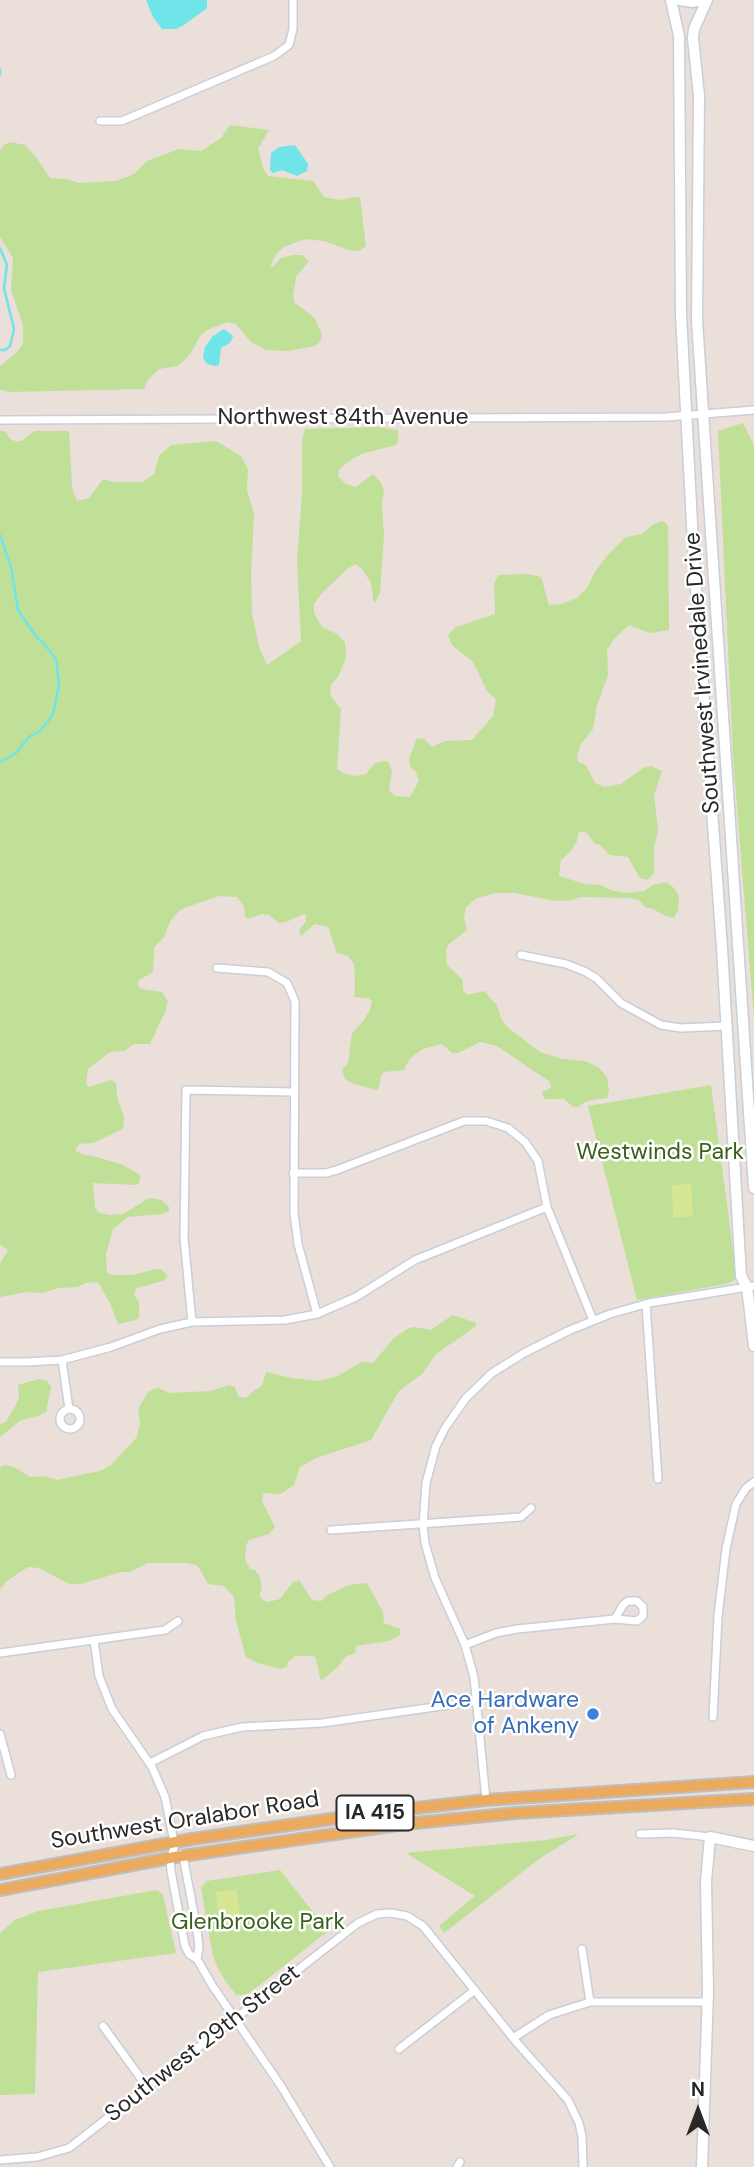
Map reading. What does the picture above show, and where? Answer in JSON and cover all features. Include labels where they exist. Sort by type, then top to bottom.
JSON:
[{"type":"main road","name":"Southwest Irvinedale Drive","points":[[671,0],[680,36],[681,315],[686,414],[741,1276],[750,1286],[754,1346]]},
{"type":"main road","points":[[680,0],[701,0]]},
{"type":"main road","name":"Southwest Irvinedale Drive","points":[[707,0],[694,29],[693,38],[699,96],[696,292],[754,1188]]},
{"type":"main road","points":[[715,861],[732,860]]},
{"type":"main road","name":"Southwest Oralabor Road","points":[[0,1890],[286,1824],[486,1800],[754,1782]]},
{"type":"main road","name":"Southwest Oralabor Road","points":[[0,1874],[175,1851],[516,1813],[754,1799]]},
{"type":"main road","points":[[702,2167],[708,2002],[706,1882],[710,1837],[754,1846]]},
{"type":"street","points":[[100,121],[122,121],[274,56],[289,45],[293,29],[293,0]]},
{"type":"street","name":"Northwest 84th Avenue","points":[[0,420],[657,417],[754,410]]},
{"type":"street","points":[[520,955],[566,964],[584,971],[596,978],[621,1003],[661,1026],[726,1026]]},
{"type":"street","points":[[217,968],[268,972],[287,983],[291,991],[296,1012],[293,1173],[297,1235],[317,1314]]},
{"type":"street","points":[[192,1322],[184,1238],[186,1090],[294,1092]]},
{"type":"street","points":[[293,1173],[326,1173],[338,1170],[464,1121],[486,1121],[508,1128],[532,1150],[538,1161],[547,1207],[593,1320]]},
{"type":"street","points":[[0,1362],[62,1360],[111,1347],[160,1329],[192,1322],[285,1320],[317,1314],[356,1297],[415,1260],[547,1207]]},
{"type":"street","points":[[486,1800],[474,1677],[465,1645],[435,1578],[423,1525],[423,1502],[430,1465],[445,1428],[478,1385],[509,1361],[593,1320],[646,1304],[750,1286]]},
{"type":"street","points":[[646,1304],[658,1479]]},
{"type":"street","points":[[62,1360],[69,1409]]},
{"type":"street","points":[[713,1717],[718,1616],[726,1549],[736,1504],[746,1488],[754,1482]]},
{"type":"street","points":[[331,1530],[521,1517],[531,1508]]},
{"type":"street","points":[[465,1645],[517,1629],[615,1619]]},
{"type":"street","points":[[0,1653],[165,1630],[178,1621]]},
{"type":"street","points":[[94,1640],[99,1676],[111,1709],[150,1763],[165,1797],[175,1851],[200,1947],[197,1959]]},
{"type":"street","points":[[150,1763],[203,1736],[242,1727],[322,1723],[477,1701]]},
{"type":"street","points":[[0,1734],[11,1775]]},
{"type":"street","points":[[640,1834],[673,1833],[710,1837]]},
{"type":"street","points":[[175,1851],[182,1937],[189,1954],[197,1959],[281,2086],[330,2167]]},
{"type":"street","name":"Southwest 29th Street","points":[[0,2160],[37,2157],[69,2148],[358,1923],[377,1914],[400,1914],[423,1926],[475,1990]]},
{"type":"street","points":[[582,1949],[590,2002]]},
{"type":"street","points":[[399,2049],[475,1990],[513,2039],[558,2087],[575,2111],[582,2136],[583,2167]]},
{"type":"street","points":[[513,2039],[549,2015],[590,2002],[708,2002]]},
{"type":"street","points":[[103,2026],[147,2087]]},
{"type":"green space","points":[[230,125],[269,130],[258,149],[268,176],[313,181],[324,197],[339,200],[360,198],[366,246],[352,251],[324,241],[304,239],[284,247],[276,254],[270,267],[281,258],[293,255],[302,255],[309,261],[296,277],[293,296],[295,303],[315,318],[322,335],[320,342],[315,346],[288,351],[266,350],[251,342],[236,324],[227,322],[207,330],[178,366],[159,369],[148,380],[144,389],[8,392],[0,389],[0,366],[23,344],[23,325],[11,290],[13,258],[0,237],[0,151],[4,145],[10,142],[25,145],[50,178],[79,183],[116,181],[134,174],[147,161],[179,149],[201,151],[221,138]]},
{"type":"green space","points":[[743,423],[754,445],[754,1019],[733,757],[718,431]]},
{"type":"green space","points":[[377,427],[398,430],[398,443],[354,458],[339,469],[338,476],[346,484],[356,487],[373,474],[384,490],[380,593],[374,604],[371,583],[356,564],[322,593],[314,604],[314,613],[322,627],[337,634],[345,642],[346,658],[338,677],[331,684],[330,695],[341,709],[337,769],[357,776],[366,774],[375,763],[385,761],[389,763],[392,772],[389,790],[395,796],[410,797],[419,781],[416,772],[410,767],[409,759],[417,738],[424,739],[432,747],[445,741],[472,740],[493,716],[496,699],[487,691],[473,662],[452,645],[448,635],[456,627],[495,614],[494,583],[499,575],[528,574],[541,577],[549,605],[561,604],[577,598],[587,588],[607,556],[626,537],[642,534],[662,521],[668,525],[669,630],[650,633],[629,625],[614,639],[607,650],[608,675],[597,705],[593,729],[581,744],[577,756],[578,762],[586,765],[595,783],[604,787],[621,784],[643,768],[651,766],[662,771],[654,796],[658,831],[654,847],[654,873],[646,880],[640,878],[628,857],[610,855],[594,843],[586,832],[579,832],[571,851],[561,860],[559,876],[628,893],[644,891],[653,885],[666,882],[679,896],[678,910],[674,918],[646,908],[640,901],[632,898],[580,897],[556,901],[514,893],[496,893],[477,898],[466,907],[464,918],[467,930],[449,944],[446,950],[447,965],[463,980],[463,990],[467,995],[484,991],[497,1005],[507,1027],[540,1052],[562,1059],[585,1061],[598,1067],[607,1077],[607,1098],[587,1101],[578,1107],[573,1107],[564,1099],[544,1099],[542,1092],[551,1088],[550,1082],[497,1046],[480,1042],[458,1053],[452,1053],[442,1044],[423,1049],[410,1058],[404,1070],[384,1072],[376,1090],[354,1084],[345,1079],[342,1070],[348,1063],[352,1033],[370,1010],[372,1001],[354,997],[354,964],[348,956],[337,953],[328,927],[315,924],[301,936],[299,931],[306,921],[304,914],[279,923],[269,915],[262,914],[248,919],[245,917],[244,906],[237,897],[219,896],[178,912],[164,937],[154,947],[153,972],[137,984],[141,989],[162,992],[168,1001],[150,1044],[134,1044],[124,1051],[110,1052],[88,1069],[86,1084],[89,1087],[111,1080],[116,1083],[117,1097],[124,1117],[123,1129],[93,1143],[79,1144],[75,1150],[123,1165],[140,1175],[140,1182],[136,1185],[93,1183],[95,1207],[98,1212],[109,1215],[123,1214],[149,1198],[162,1200],[169,1207],[169,1211],[162,1214],[128,1217],[113,1229],[106,1254],[107,1273],[133,1275],[157,1269],[168,1276],[163,1281],[137,1288],[134,1294],[139,1302],[139,1317],[118,1324],[110,1303],[96,1282],[43,1293],[27,1292],[0,1297],[0,1264],[8,1250],[0,1245],[0,431],[5,431],[10,439],[21,441],[35,431],[69,431],[72,488],[77,501],[89,498],[103,479],[113,482],[142,482],[154,474],[159,456],[171,445],[216,441],[241,456],[248,469],[247,490],[254,513],[252,613],[259,647],[267,665],[301,641],[297,561],[302,495],[302,441],[305,429]]},
{"type":"green space","name":"Westwinds Park","points":[[711,1085],[737,1279],[726,1284],[637,1300],[588,1106]]},
{"type":"green space","points":[[691,1184],[693,1216],[673,1218],[672,1185]]},
{"type":"green space","points":[[453,1315],[476,1323],[476,1326],[436,1354],[422,1374],[399,1391],[371,1440],[316,1458],[300,1467],[294,1485],[280,1494],[263,1493],[262,1501],[275,1527],[269,1534],[249,1540],[246,1545],[245,1559],[250,1569],[255,1570],[260,1577],[262,1588],[259,1595],[263,1600],[268,1602],[280,1599],[293,1582],[299,1580],[312,1600],[321,1601],[327,1595],[349,1585],[367,1583],[383,1612],[384,1623],[400,1629],[400,1635],[389,1641],[356,1646],[355,1653],[345,1657],[338,1667],[322,1680],[316,1658],[313,1656],[295,1656],[281,1669],[257,1663],[246,1657],[236,1621],[234,1597],[224,1586],[208,1584],[198,1566],[188,1563],[148,1563],[130,1572],[121,1572],[81,1584],[69,1584],[39,1568],[28,1567],[8,1580],[0,1589],[0,1467],[14,1467],[30,1477],[44,1476],[57,1480],[100,1471],[111,1465],[137,1437],[140,1424],[138,1409],[148,1392],[154,1389],[170,1393],[211,1391],[229,1385],[235,1387],[238,1396],[243,1398],[262,1386],[266,1372],[319,1381],[338,1376],[361,1362],[373,1363],[394,1338],[409,1328],[431,1330]]},
{"type":"green space","points":[[39,1379],[47,1381],[51,1387],[46,1412],[21,1420],[0,1437],[0,1424],[6,1422],[19,1399],[18,1385]]},
{"type":"green space","points":[[579,1834],[539,1859],[444,1933],[439,1926],[475,1896],[406,1853],[546,1840]]},
{"type":"green space","name":"Glenbrooke Park","points":[[280,1870],[328,1931],[247,1995],[236,1995],[222,1976],[213,1957],[201,1887],[207,1881]]},
{"type":"green space","points":[[236,1889],[242,1922],[221,1926],[215,1892]]},
{"type":"green space","points":[[157,1890],[163,1895],[176,1953],[38,1972],[35,2094],[0,2095],[0,1933],[15,1920],[38,1911]]},
{"type":"water","points":[[146,0],[207,0],[207,8],[176,29],[162,29]]},
{"type":"water","points":[[295,145],[308,164],[307,171],[297,176],[282,170],[273,173],[270,170],[271,153],[279,147]]},
{"type":"water","points":[[224,329],[233,336],[230,343],[221,348],[219,365],[206,363],[203,358],[205,347],[213,336]]},
{"type":"waterway","points":[[0,69],[0,75]]},
{"type":"waterway","points":[[0,248],[7,265],[4,288],[14,329],[10,346],[0,350]]},
{"type":"waterway","points":[[0,535],[11,567],[18,610],[37,638],[56,659],[59,685],[53,714],[48,721],[40,731],[29,737],[15,754],[0,762]]},
{"type":"place","name":"Ace Hardware of Ankeny","points":[[593,1714]]}]
